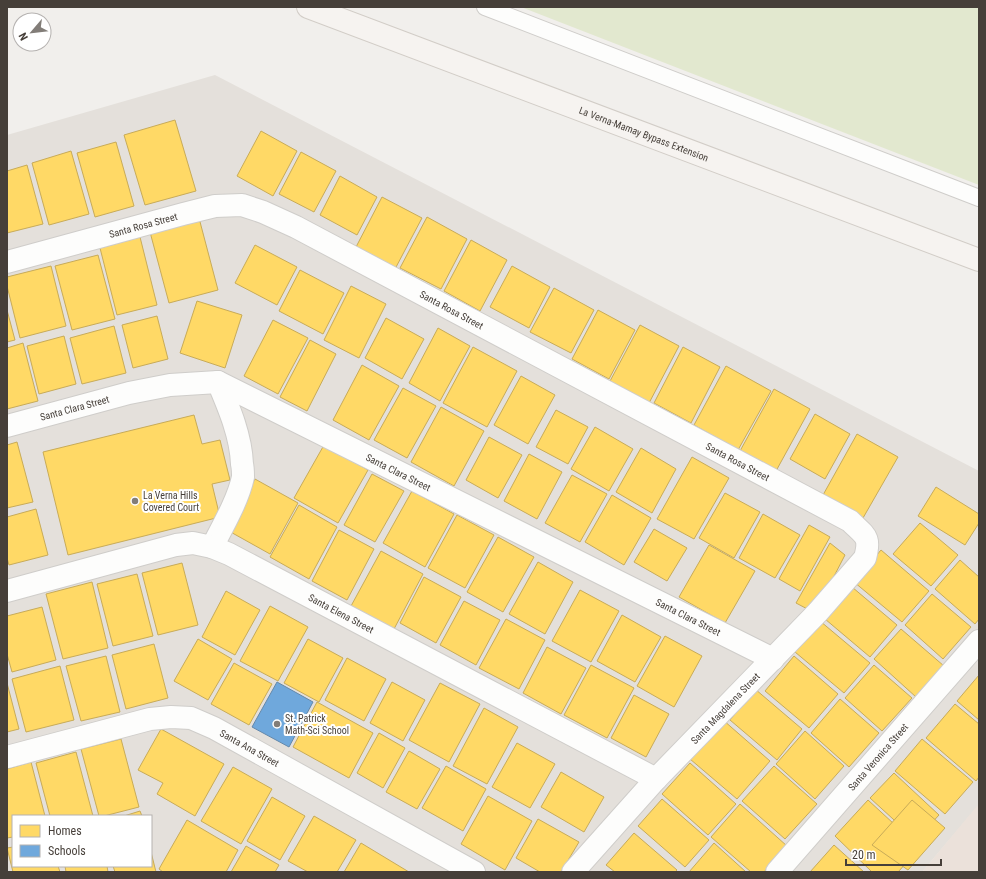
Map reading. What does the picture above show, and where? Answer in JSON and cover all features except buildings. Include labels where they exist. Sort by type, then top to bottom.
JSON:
[{"type":"main road","name":"La Verna-Mamay Bypass Extension","points":[[308,7],[979,260]]},
{"type":"street","name":"Santa Rosa Street","points":[[7,262],[215,206],[242,206],[263,212],[296,227],[850,521],[868,541]]},
{"type":"street","name":"Santa Clara Street","points":[[7,426],[129,393],[170,385],[218,382],[773,659]]},
{"type":"street","points":[[212,548],[237,496],[243,476],[242,453],[237,432],[218,382]]},
{"type":"street","name":"Santa Magdalena Street","points":[[573,872],[656,779],[818,612],[865,558],[868,541]]},
{"type":"street","name":"Santa Elena Street","points":[[7,591],[176,545],[193,543],[212,548],[236,558],[656,779]]},
{"type":"street","name":"Santa Veronica Street","points":[[777,872],[979,641]]},
{"type":"street","name":"Santa Ana Street","points":[[7,757],[150,719],[171,716],[190,718],[214,728],[474,872]]},
{"type":"lane","points":[[485,7],[979,198]]},
{"type":"shaded area","points":[[215,75],[979,471],[979,807],[977,807],[922,872],[7,872],[7,135]]},
{"type":"shaded area","points":[[977,806],[979,807],[979,872],[922,872]]},
{"type":"green space","points":[[521,7],[979,7],[979,185]]},
{"type":"place","name":"La Verna Hills Covered Court","points":[[135,501]]},
{"type":"place","name":"St. Patrick Math-Sci School","points":[[277,724]]}]
